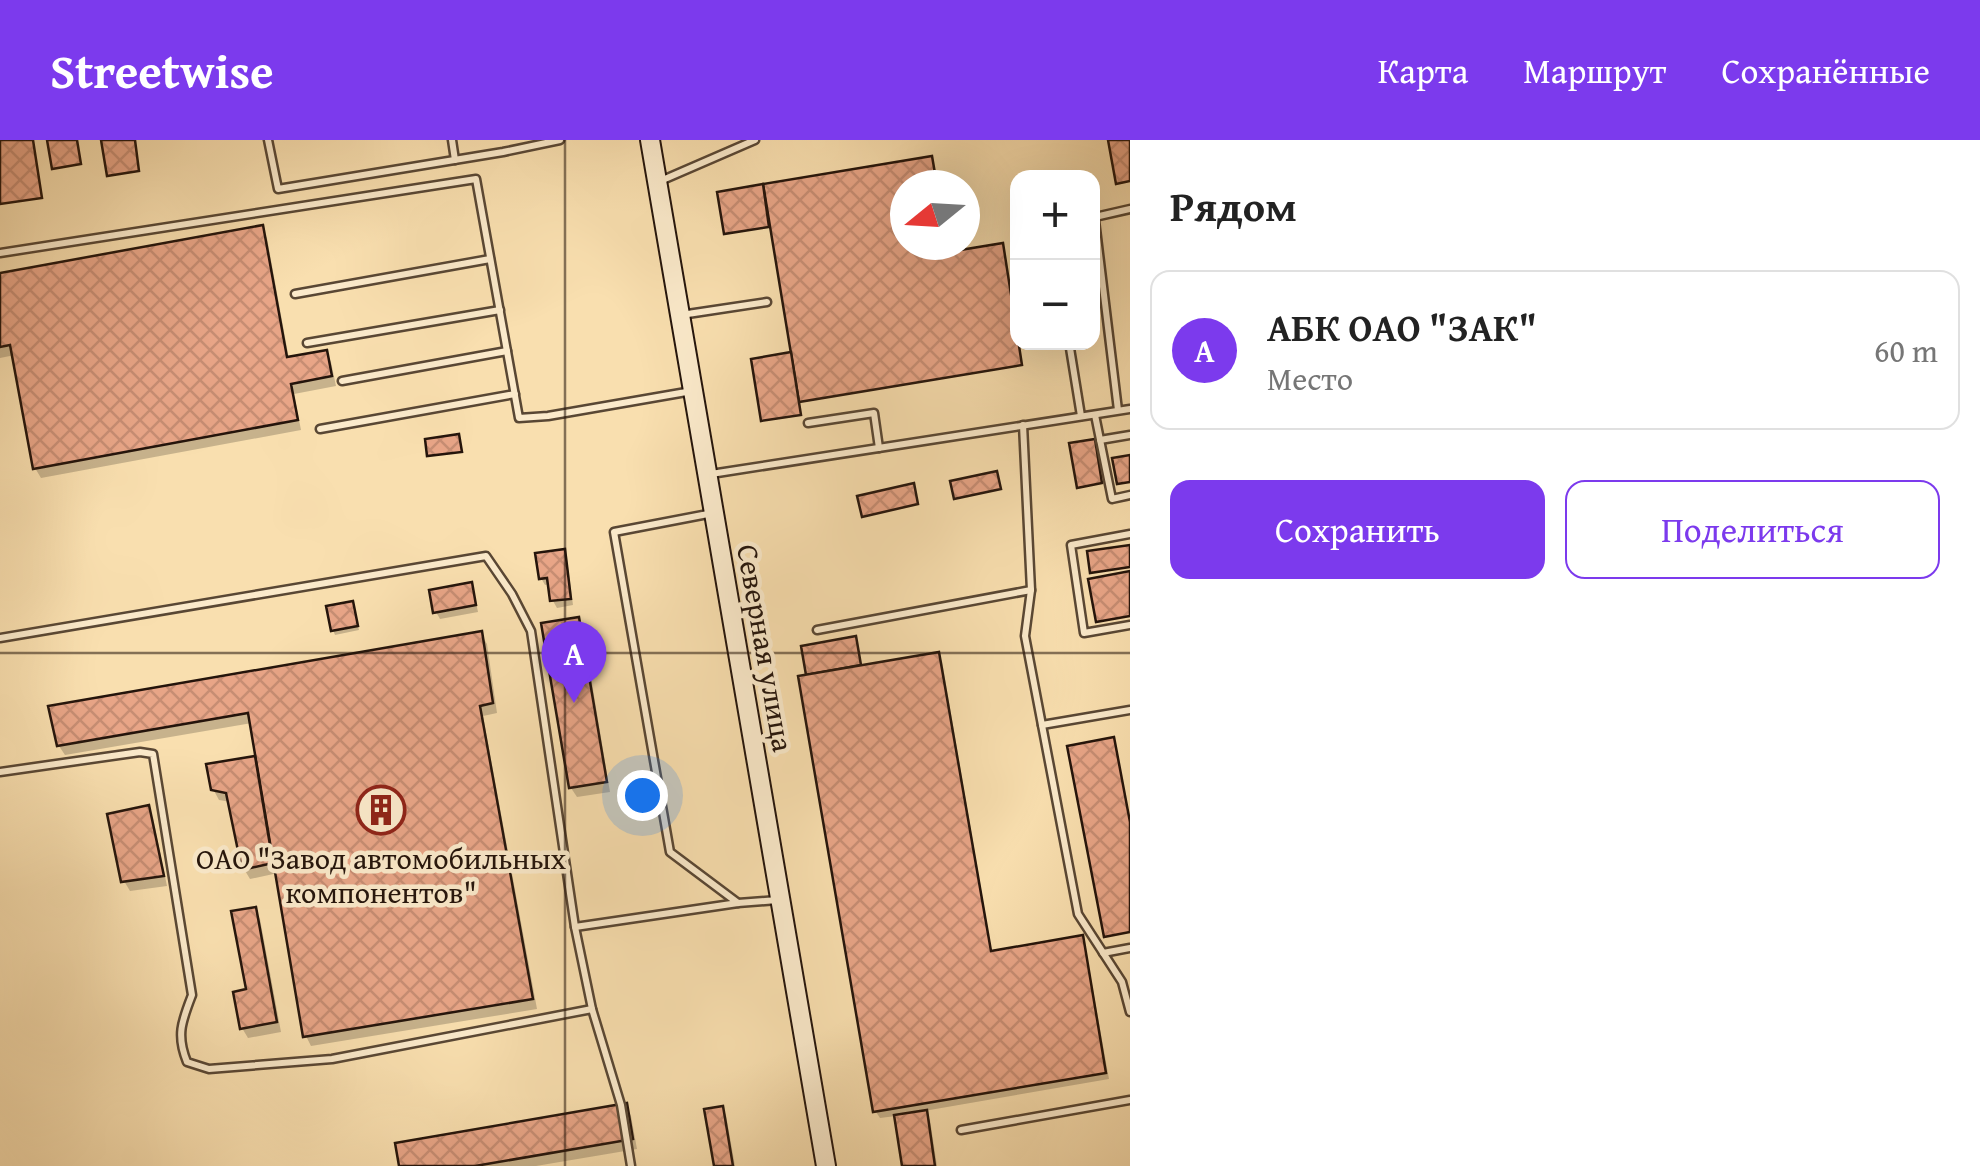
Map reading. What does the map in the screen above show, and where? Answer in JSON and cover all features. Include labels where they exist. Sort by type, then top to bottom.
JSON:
[{"type":"main road","name":"Северная улица","points":[[650,140],[826,1166]]},
{"type":"lane","points":[[268,140],[278,189],[560,140]]},
{"type":"lane","points":[[452,140],[455,160]]},
{"type":"lane","points":[[657,182],[755,140]]},
{"type":"lane","points":[[0,253],[476,180],[520,418],[693,390]]},
{"type":"lane","points":[[1100,215],[1130,210]]},
{"type":"lane","points":[[1100,258],[1118,410]]},
{"type":"lane","points":[[295,294],[490,259]]},
{"type":"lane","points":[[680,316],[767,302]]},
{"type":"lane","points":[[307,343],[500,310]]},
{"type":"lane","points":[[1071,350],[1082,416]]},
{"type":"lane","points":[[342,381],[507,351]]},
{"type":"lane","points":[[320,428],[515,394]]},
{"type":"lane","points":[[707,475],[1130,408]]},
{"type":"lane","points":[[808,423],[874,413],[879,448]]},
{"type":"lane","points":[[1095,414],[1112,498],[1130,496]]},
{"type":"lane","points":[[1023,426],[1030,590],[1026,636],[1042,724],[1078,914],[1122,982],[1130,1012]]},
{"type":"lane","points":[[1100,440],[1130,435]]},
{"type":"lane","points":[[714,513],[614,532],[670,852],[738,903]]},
{"type":"lane","points":[[1130,534],[1071,545],[1084,633],[1130,625]]},
{"type":"lane","points":[[0,638],[486,556],[512,594],[530,631],[576,928],[592,1008],[621,1104],[632,1166]]},
{"type":"lane","points":[[817,630],[1030,590]]},
{"type":"lane","points":[[1042,724],[1130,710]]},
{"type":"lane","points":[[0,772],[140,752],[153,754],[192,995],[183,1018],[180,1045],[187,1062],[208,1070],[332,1059],[592,1008]]},
{"type":"lane","points":[[576,928],[780,899]]},
{"type":"lane","points":[[1103,953],[1130,948]]},
{"type":"lane","points":[[961,1130],[1130,1100]]},
{"type":"building","points":[[0,140],[33,140],[42,198],[0,204]]},
{"type":"building","points":[[47,140],[77,140],[81,164],[52,169]]},
{"type":"building","points":[[101,140],[135,140],[139,171],[107,176]]},
{"type":"building","points":[[1108,140],[1130,140],[1130,181],[1116,184]]},
{"type":"building","points":[[932,156],[934,170],[890,170],[890,260],[980,260],[980,247],[1003,243],[1010,288],[1010,350],[1020,350],[1022,365],[799,402],[763,184]]},
{"type":"building","points":[[763,184],[769,227],[724,234],[717,192]]},
{"type":"building","points":[[263,225],[287,357],[327,350],[332,376],[291,384],[298,420],[33,469],[10,345],[0,347],[0,273]]},
{"type":"building","points":[[791,352],[801,415],[761,421],[751,359]]},
{"type":"building","points":[[459,434],[462,452],[427,456],[425,439]]},
{"type":"building","points":[[1095,439],[1102,483],[1077,488],[1069,443]]},
{"type":"building","points":[[1130,455],[1130,482],[1117,484],[1112,458]]},
{"type":"building","points":[[997,471],[1001,489],[954,499],[950,481]]},
{"type":"building","points":[[914,483],[918,504],[862,517],[857,496]]},
{"type":"building","points":[[1130,545],[1130,567],[1090,573],[1087,551]]},
{"type":"building","points":[[565,549],[571,599],[550,601],[547,578],[539,579],[535,553]]},
{"type":"building","points":[[1130,571],[1130,616],[1096,622],[1088,579]]},
{"type":"building","points":[[472,582],[476,605],[433,613],[429,590]]},
{"type":"building","points":[[353,601],[358,626],[331,631],[326,606]]},
{"type":"building","points":[[579,617],[607,782],[569,788],[541,623]]},
{"type":"building","name":"ОАО \"Завод автомобильных компонентов\"","points":[[482,631],[493,703],[480,706],[533,999],[303,1037],[248,713],[57,746],[48,706]]},
{"type":"building","points":[[856,636],[861,665],[806,675],[801,646]]},
{"type":"building","points":[[939,652],[991,951],[1083,935],[1106,1073],[873,1112],[798,676]]},
{"type":"building","points":[[1114,737],[1130,822],[1130,932],[1104,937],[1067,746]]},
{"type":"building","points":[[255,756],[273,863],[242,870],[226,793],[211,790],[206,764]]},
{"type":"building","points":[[149,805],[164,876],[121,882],[107,814]]},
{"type":"building","points":[[256,907],[277,1022],[240,1029],[233,992],[246,989],[231,911]]},
{"type":"building","points":[[627,1103],[633,1139],[475,1166],[399,1166],[395,1143]]},
{"type":"building","points":[[723,1106],[733,1166],[714,1166],[704,1109]]},
{"type":"building","points":[[927,1110],[935,1166],[902,1166],[894,1115]]},
{"type":"place","name":"АБК ОАО \"ЗАК\"","points":[[574,703]]},
{"type":"place","name":"ОАО \"Завод автомобильных компонентов\"","points":[[381,810]]}]
